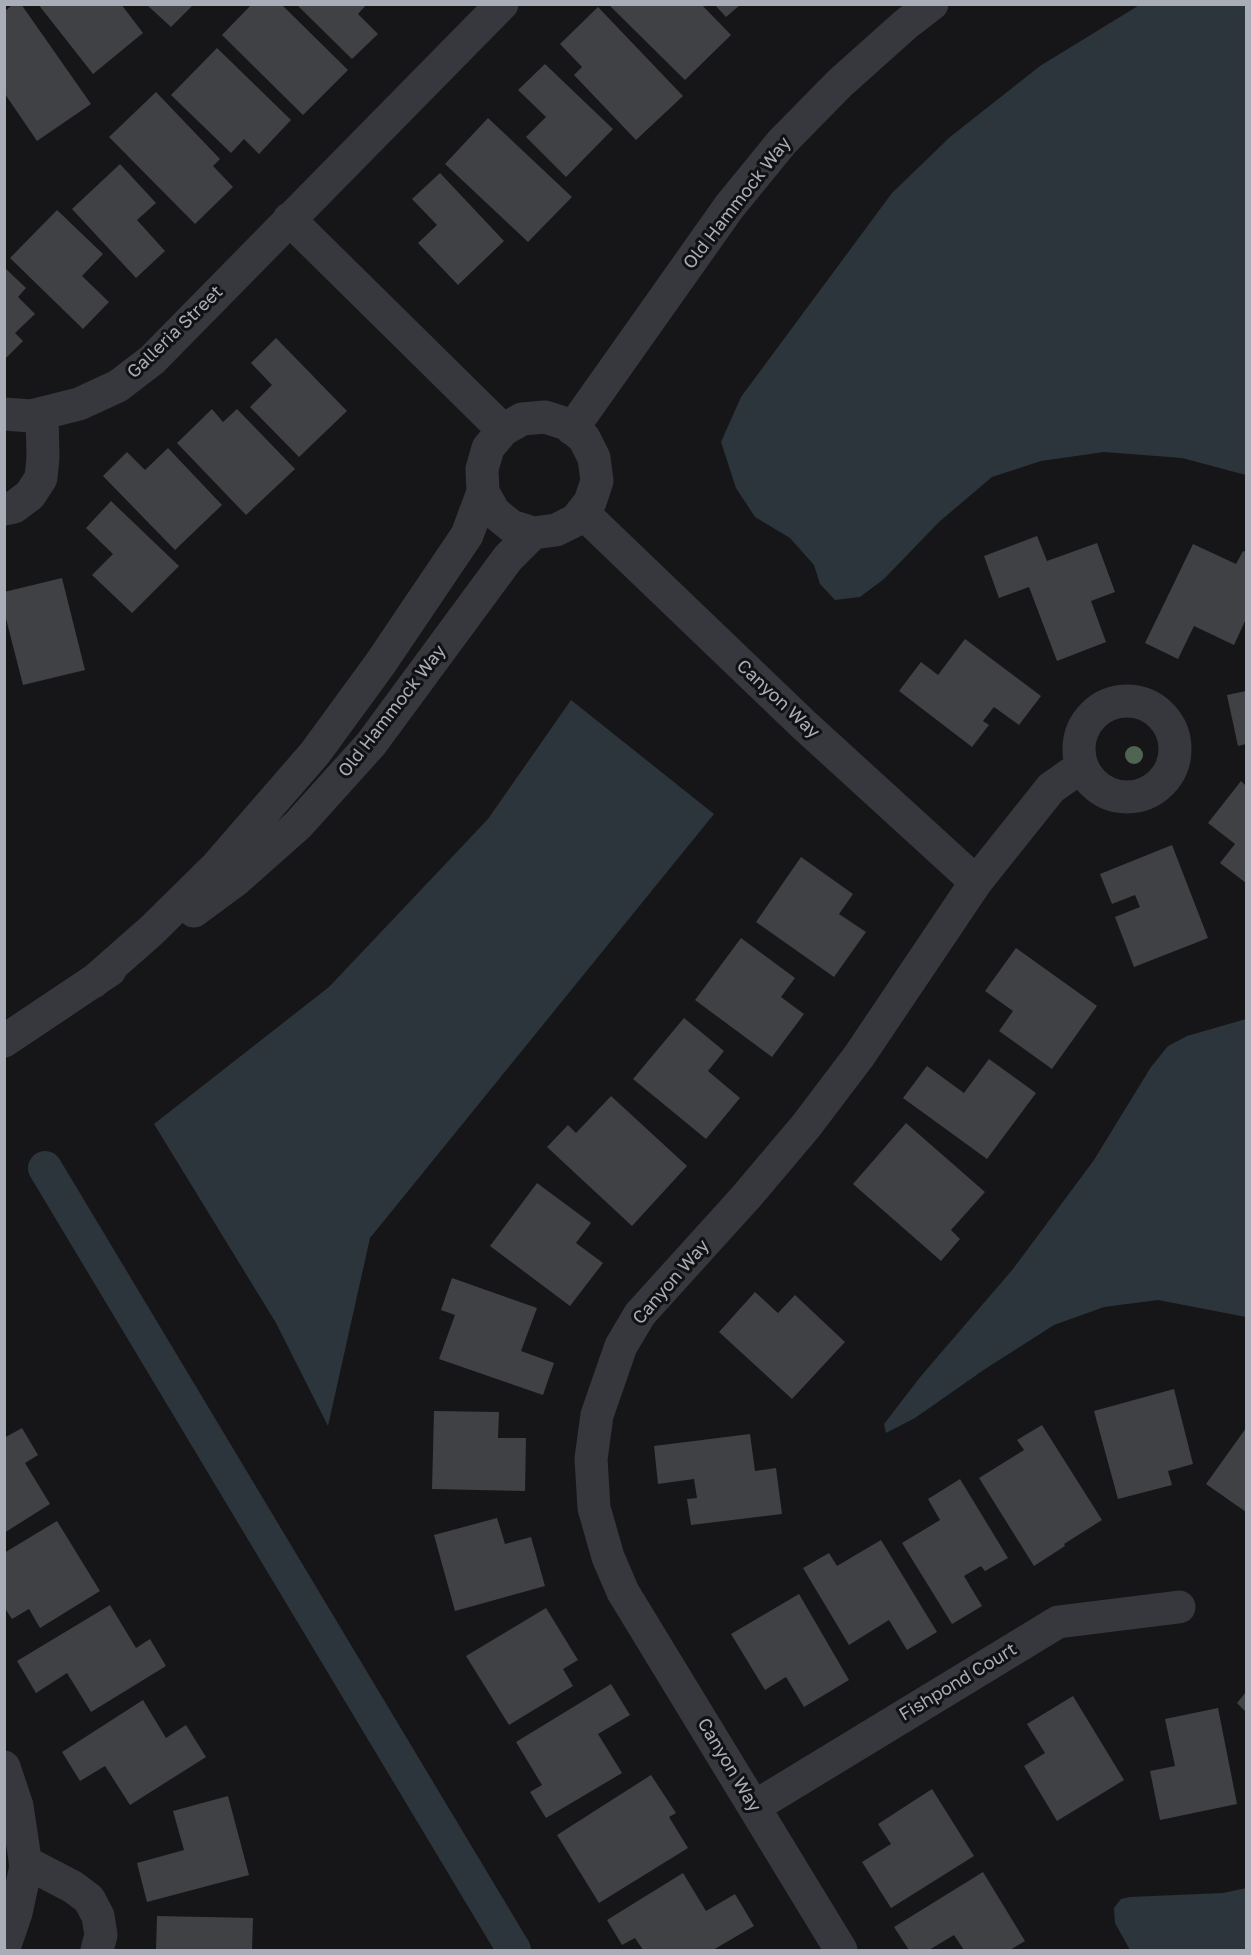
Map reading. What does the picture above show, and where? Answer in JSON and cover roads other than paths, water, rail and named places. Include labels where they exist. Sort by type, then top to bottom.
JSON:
[{"type":"street","name":"Galleria Street","points":[[4,414],[31,416],[79,404],[118,386],[152,360],[502,4]]},
{"type":"street","name":"Old Hammock Way","points":[[572,429],[729,207],[782,142],[840,83],[932,4]]},
{"type":"street","points":[[289,219],[503,430]]},
{"type":"street","points":[[4,509],[14,507],[30,495],[41,478],[44,457],[42,413]]},
{"type":"street","points":[[545,417],[567,424],[572,429],[584,438],[594,458],[597,481],[590,502],[576,520],[556,530],[533,533],[511,526],[494,512],[483,492],[482,469],[488,447],[503,430],[522,420],[545,417]]},
{"type":"street","name":"Old Hammock Way","points":[[93,982],[151,931],[216,867],[315,753],[380,664],[467,534],[483,492]]},
{"type":"street","name":"Canyon Way","points":[[582,512],[803,724],[976,882]]},
{"type":"street","name":"Old Hammock Way","points":[[4,1041],[93,982],[236,880],[298,825],[371,744],[508,558],[533,533]]},
{"type":"street","name":"Canyon Way","points":[[841,1950],[623,1592],[608,1557],[594,1508],[591,1459],[597,1415],[621,1346],[640,1314],[746,1197],[806,1126],[871,1038],[976,882],[1051,789],[1082,766]]},
{"type":"street","name":"Fishpond Court","points":[[754,1807],[1058,1622],[1179,1607]]},
{"type":"street","points":[[4,1767],[17,1806],[26,1866],[16,1913],[4,1948]]},
{"type":"street","points":[[25,1862],[73,1887],[89,1899],[98,1916],[101,1935],[97,1950]]},
{"type":"waterway","points":[[45,1168],[514,1950]]}]
